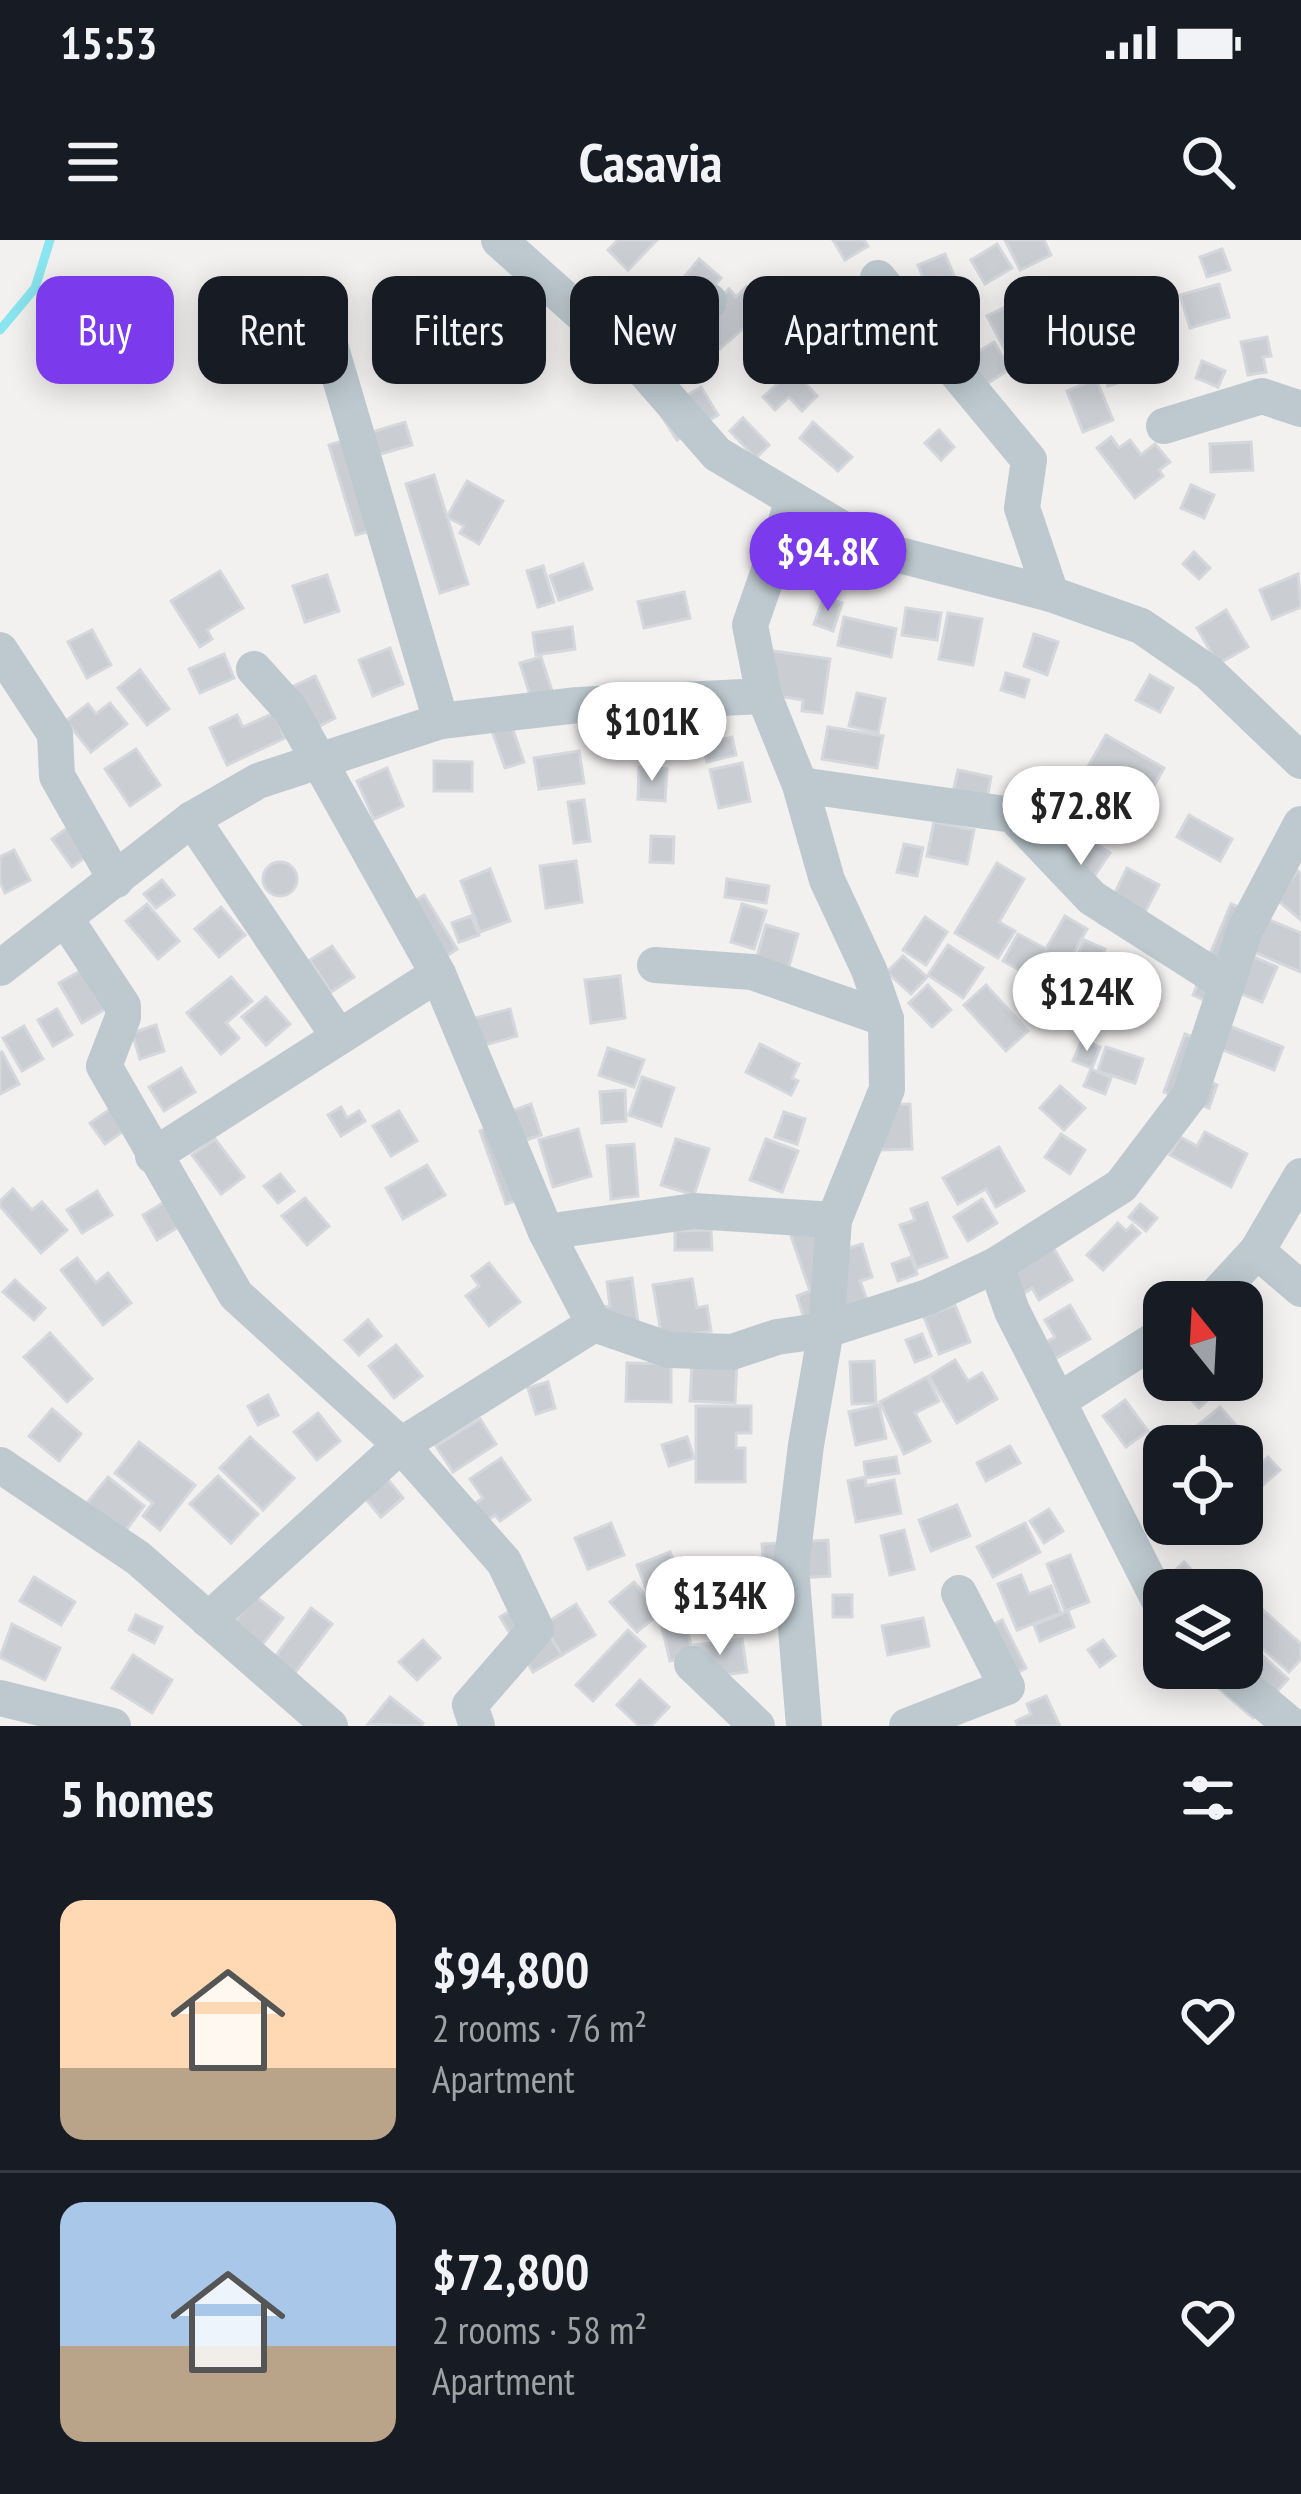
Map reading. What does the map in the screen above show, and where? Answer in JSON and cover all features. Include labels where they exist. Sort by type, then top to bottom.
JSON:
[{"type":"street","points":[[499,240],[570,303]]},
{"type":"street","points":[[342,384],[441,721]]},
{"type":"street","points":[[656,384],[717,454],[876,549],[1051,594],[1141,626],[1209,674],[1301,761]]},
{"type":"street","points":[[966,384],[1029,460],[1022,508],[1051,594]]},
{"type":"street","points":[[1164,426],[1262,396],[1301,409]]},
{"type":"street","points":[[793,501],[751,625],[764,696],[800,785],[826,880],[869,970],[886,1019],[887,1089],[834,1220],[826,1330],[791,1568],[804,1726]]},
{"type":"street","points":[[0,650],[55,734],[57,776],[116,880]]},
{"type":"street","points":[[254,669],[290,710],[438,974],[546,1232],[594,1324],[669,1350],[732,1352],[777,1337],[826,1330],[928,1297],[996,1265],[1121,1186],[1190,1095],[1245,930],[1301,824]]},
{"type":"street","points":[[0,968],[193,819],[258,781],[441,721],[578,705],[764,696]]},
{"type":"street","points":[[800,785],[1013,814],[1092,898],[1227,984]]},
{"type":"street","points":[[193,819],[339,1037]]},
{"type":"street","points":[[65,918],[123,1006],[104,1066],[236,1295],[401,1444],[504,1562],[536,1629],[470,1705],[477,1726]]},
{"type":"street","points":[[655,965],[752,972],[886,1019]]},
{"type":"street","points":[[153,1156],[438,974]]},
{"type":"street","points":[[1229,1281],[1257,1251],[1301,1176]]},
{"type":"street","points":[[546,1232],[694,1210],[834,1220]]},
{"type":"street","points":[[1257,1251],[1301,1289]]},
{"type":"street","points":[[996,1265],[1012,1311],[1143,1569]]},
{"type":"street","points":[[208,1620],[401,1444],[594,1324]]},
{"type":"street","points":[[1058,1401],[1143,1347]]},
{"type":"street","points":[[0,1466],[137,1558],[330,1726]]},
{"type":"street","points":[[907,1726],[1007,1687],[958,1593]]},
{"type":"street","points":[[692,1664],[758,1726]]},
{"type":"street","points":[[1248,1689],[1292,1726]]},
{"type":"street","points":[[0,1698],[113,1726]]},
{"type":"building","points":[[618,240],[657,240],[628,270],[608,250]]},
{"type":"building","points":[[833,240],[864,240],[868,246],[845,260]]},
{"type":"building","points":[[1005,240],[1044,240],[1051,255],[1020,270]]},
{"type":"building","points":[[997,244],[1012,268],[985,284],[971,260]]},
{"type":"building","points":[[1222,249],[1230,270],[1207,277],[1200,257]]},
{"type":"building","points":[[945,254],[954,276],[922,276],[918,265]]},
{"type":"building","points":[[699,259],[719,276],[685,276]]},
{"type":"building","points":[[1219,284],[1229,317],[1190,328],[1180,295]]},
{"type":"building","points":[[729,289],[736,297],[743,290],[743,329],[720,349],[719,311],[726,305],[720,298]]},
{"type":"building","points":[[1004,308],[1004,348],[987,316]]},
{"type":"building","points":[[1267,337],[1271,356],[1263,357],[1266,372],[1248,375],[1241,342]]},
{"type":"building","points":[[994,342],[1004,359],[1004,373],[982,387],[980,384],[980,351]]},
{"type":"building","points":[[1202,361],[1225,371],[1218,387],[1196,378]]},
{"type":"building","points":[[777,384],[806,384],[817,396],[802,411],[789,397],[775,410],[763,397]]},
{"type":"building","points":[[1098,384],[1113,420],[1083,432],[1067,391]]},
{"type":"building","points":[[701,387],[718,415],[677,440],[659,412]]},
{"type":"building","points":[[743,418],[769,445],[756,458],[730,431]]},
{"type":"building","points":[[405,422],[412,445],[363,459],[384,527],[356,535],[329,445]]},
{"type":"building","points":[[813,422],[852,457],[838,471],[800,438]]},
{"type":"building","points":[[939,430],[954,447],[941,460],[925,443]]},
{"type":"building","points":[[1111,437],[1119,448],[1130,440],[1141,455],[1155,444],[1170,462],[1159,470],[1163,476],[1135,498],[1097,448]]},
{"type":"building","points":[[1251,442],[1253,470],[1211,472],[1210,444]]},
{"type":"building","points":[[434,475],[468,584],[440,593],[406,484]]},
{"type":"building","points":[[467,481],[503,501],[479,544],[460,533],[464,526],[447,517]]},
{"type":"building","points":[[1191,485],[1214,495],[1204,518],[1181,508]]},
{"type":"building","points":[[1194,552],[1210,568],[1199,579],[1183,564]]},
{"type":"building","points":[[583,564],[592,589],[559,600],[550,576]]},
{"type":"building","points":[[543,566],[554,602],[538,607],[527,571]]},
{"type":"building","points":[[220,571],[243,608],[207,630],[212,639],[200,647],[171,601]]},
{"type":"building","points":[[1298,574],[1301,607],[1272,619],[1260,590]]},
{"type":"building","points":[[327,575],[339,611],[305,622],[293,586]]},
{"type":"building","points":[[684,592],[690,618],[644,628],[638,602]]},
{"type":"building","points":[[824,597],[842,603],[833,631],[814,624]]},
{"type":"building","points":[[906,608],[941,613],[937,640],[902,635]]},
{"type":"building","points":[[1226,610],[1248,647],[1218,664],[1197,628]]},
{"type":"building","points":[[948,613],[982,619],[973,665],[939,659]]},
{"type":"building","points":[[844,617],[896,629],[891,657],[838,645]]},
{"type":"building","points":[[572,627],[575,649],[536,655],[533,633]]},
{"type":"building","points":[[92,630],[111,665],[87,678],[68,642]]},
{"type":"building","points":[[1034,634],[1058,642],[1047,675],[1024,666]]},
{"type":"building","points":[[390,648],[403,684],[373,696],[359,660]]},
{"type":"building","points":[[767,650],[830,659],[822,713],[802,711],[803,700],[760,693]]},
{"type":"building","points":[[224,654],[234,678],[200,693],[189,669]]},
{"type":"building","points":[[541,657],[552,691],[531,698],[520,663]]},
{"type":"building","points":[[140,670],[169,709],[147,725],[118,688]]},
{"type":"building","points":[[1006,673],[1029,680],[1024,697],[1001,690]]},
{"type":"building","points":[[1150,675],[1173,688],[1160,712],[1136,700]]},
{"type":"building","points":[[315,676],[335,718],[308,732],[288,689]]},
{"type":"building","points":[[857,693],[885,699],[878,733],[849,726]]},
{"type":"building","points":[[110,703],[127,724],[91,752],[66,721],[88,704],[96,714]]},
{"type":"building","points":[[274,713],[285,738],[227,765],[210,728],[237,715],[243,727]]},
{"type":"building","points":[[509,718],[524,762],[505,768],[490,725]]},
{"type":"building","points":[[828,727],[883,736],[877,768],[822,759]]},
{"type":"building","points":[[1106,735],[1164,768],[1135,819],[1077,786]]},
{"type":"building","points":[[732,737],[736,755],[707,762],[703,744]]},
{"type":"building","points":[[136,749],[160,785],[130,806],[105,769]]},
{"type":"building","points":[[579,751],[584,783],[539,789],[534,758]]},
{"type":"building","points":[[434,761],[472,762],[472,791],[434,791]]},
{"type":"building","points":[[742,763],[750,801],[719,808],[710,770]]},
{"type":"building","points":[[639,767],[667,769],[665,801],[638,799]]},
{"type":"building","points":[[387,768],[403,806],[374,819],[357,781]]},
{"type":"building","points":[[958,770],[991,777],[987,799],[953,792]]},
{"type":"building","points":[[1043,788],[1072,795],[1060,842],[1031,834]]},
{"type":"building","points":[[584,800],[590,841],[574,843],[568,802]]},
{"type":"building","points":[[1189,815],[1232,839],[1220,861],[1177,837]]},
{"type":"building","points":[[934,822],[974,830],[967,864],[927,856]]},
{"type":"building","points":[[71,825],[91,853],[72,867],[52,839]]},
{"type":"building","points":[[651,836],[674,837],[673,863],[650,862]]},
{"type":"building","points":[[1078,841],[1089,847],[1093,842],[1110,853],[1079,899],[1052,880]]},
{"type":"building","points":[[904,844],[923,848],[917,876],[897,872]]},
{"type":"building","points":[[14,850],[30,880],[5,893],[0,857]]},
{"type":"building","points":[[576,861],[582,902],[546,908],[540,866]]},
{"type":"building","points":[[280,862],[292,867],[297,879],[292,891],[280,896],[268,891],[263,879],[268,867]]},
{"type":"building","points":[[997,863],[1024,879],[999,922],[1015,931],[998,958],[955,933]]},
{"type":"building","points":[[1127,868],[1159,885],[1131,939],[1100,923]]},
{"type":"building","points":[[490,869],[510,921],[480,932],[461,881]]},
{"type":"building","points":[[1298,871],[1301,874],[1301,920],[1275,898]]},
{"type":"building","points":[[727,879],[769,886],[766,903],[725,897]]},
{"type":"building","points":[[162,880],[174,895],[156,908],[144,894]]},
{"type":"building","points":[[424,895],[457,949],[433,965],[398,911]]},
{"type":"building","points":[[147,904],[179,941],[158,959],[126,921]]},
{"type":"building","points":[[742,904],[766,911],[754,949],[731,942]]},
{"type":"building","points":[[1231,904],[1301,933],[1301,972],[1249,950],[1206,1001],[1193,995]]},
{"type":"building","points":[[221,907],[245,935],[219,957],[195,929]]},
{"type":"building","points":[[471,916],[479,935],[459,942],[452,923]]},
{"type":"building","points":[[1065,916],[1087,929],[1053,989],[1003,961],[1018,934],[1046,949]]},
{"type":"building","points":[[925,917],[947,932],[926,965],[903,950]]},
{"type":"building","points":[[766,925],[798,934],[784,984],[752,974]]},
{"type":"building","points":[[1084,940],[1105,949],[1099,963],[1105,965],[1101,975],[1074,963]]},
{"type":"building","points":[[948,945],[983,968],[963,998],[928,975]]},
{"type":"building","points":[[332,946],[354,977],[331,992],[310,960]]},
{"type":"building","points":[[903,956],[927,977],[911,994],[887,972]]},
{"type":"building","points":[[1112,957],[1143,968],[1128,1009],[1097,997]]},
{"type":"building","points":[[1254,957],[1277,967],[1262,1002],[1239,993]]},
{"type":"building","points":[[89,966],[112,1005],[82,1023],[59,983]]},
{"type":"building","points":[[620,976],[625,1018],[591,1023],[585,980]]},
{"type":"building","points":[[231,977],[252,1001],[226,1023],[239,1038],[221,1054],[187,1013]]},
{"type":"building","points":[[928,985],[951,1010],[932,1027],[909,1003]]},
{"type":"building","points":[[986,985],[1028,1031],[1006,1051],[964,1005]]},
{"type":"building","points":[[266,997],[290,1024],[266,1045],[242,1017]]},
{"type":"building","points":[[57,1009],[72,1035],[53,1046],[38,1020]]},
{"type":"building","points":[[510,1009],[517,1036],[478,1047],[471,1019]]},
{"type":"building","points":[[1219,1022],[1283,1047],[1274,1070],[1210,1045]]},
{"type":"building","points":[[156,1025],[164,1051],[140,1059],[132,1033]]},
{"type":"building","points":[[24,1026],[43,1059],[22,1071],[3,1038]]},
{"type":"building","points":[[1185,1034],[1209,1043],[1210,1082],[1217,1085],[1209,1108],[1164,1092]]},
{"type":"building","points":[[1082,1040],[1100,1047],[1092,1068],[1073,1061]]},
{"type":"building","points":[[760,1044],[799,1064],[791,1095],[746,1072]]},
{"type":"building","points":[[1106,1047],[1143,1059],[1135,1083],[1098,1071]]},
{"type":"building","points":[[608,1048],[644,1060],[634,1087],[599,1075]]},
{"type":"building","points":[[0,1053],[19,1084],[0,1094]]},
{"type":"building","points":[[181,1068],[195,1092],[164,1111],[149,1087]]},
{"type":"building","points":[[1091,1069],[1111,1078],[1105,1094],[1084,1086]]},
{"type":"building","points":[[642,1077],[674,1088],[661,1126],[629,1115]]},
{"type":"building","points":[[1060,1086],[1085,1108],[1064,1130],[1040,1108]]},
{"type":"building","points":[[625,1090],[626,1121],[602,1123],[600,1092]]},
{"type":"building","points":[[531,1104],[541,1135],[520,1142],[509,1112]]},
{"type":"building","points":[[910,1104],[912,1149],[881,1150],[879,1105]]},
{"type":"building","points":[[113,1107],[128,1128],[105,1144],[90,1123]]},
{"type":"building","points":[[341,1107],[347,1118],[359,1111],[365,1121],[341,1136],[328,1115]]},
{"type":"building","points":[[399,1111],[417,1141],[391,1156],[373,1126]]},
{"type":"building","points":[[784,1112],[805,1119],[797,1144],[775,1137]]},
{"type":"building","points":[[507,1122],[532,1196],[506,1204],[480,1131]]},
{"type":"building","points":[[578,1129],[591,1176],[553,1187],[539,1140]]},
{"type":"building","points":[[1205,1132],[1247,1154],[1231,1187],[1170,1155],[1180,1137],[1197,1146]]},
{"type":"building","points":[[1061,1134],[1085,1150],[1070,1174],[1045,1157]]},
{"type":"building","points":[[215,1139],[244,1177],[221,1194],[192,1155]]},
{"type":"building","points":[[676,1139],[709,1149],[694,1195],[661,1185]]},
{"type":"building","points":[[766,1139],[798,1151],[782,1192],[750,1180]]},
{"type":"building","points":[[634,1144],[638,1196],[611,1199],[607,1146]]},
{"type":"building","points":[[999,1147],[1024,1191],[996,1207],[986,1189],[958,1204],[943,1178]]},
{"type":"building","points":[[427,1165],[445,1195],[403,1219],[386,1188]]},
{"type":"building","points":[[280,1174],[294,1191],[278,1203],[264,1186]]},
{"type":"building","points":[[13,1189],[32,1210],[42,1202],[67,1230],[41,1253],[0,1206]]},
{"type":"building","points":[[97,1191],[112,1215],[82,1233],[67,1210]]},
{"type":"building","points":[[171,1198],[185,1223],[157,1240],[143,1215]]},
{"type":"building","points":[[305,1198],[329,1226],[307,1245],[282,1216]]},
{"type":"building","points":[[982,1199],[997,1223],[968,1241],[954,1217]]},
{"type":"building","points":[[927,1203],[947,1257],[917,1268],[900,1225],[915,1220],[911,1209]]},
{"type":"building","points":[[1140,1204],[1157,1218],[1146,1231],[1129,1217]]},
{"type":"building","points":[[839,1217],[849,1248],[862,1244],[872,1277],[860,1281],[867,1300],[805,1321],[797,1296],[810,1291],[790,1233]]},
{"type":"building","points":[[1118,1223],[1126,1231],[1132,1225],[1140,1233],[1103,1270],[1087,1255]]},
{"type":"building","points":[[711,1230],[712,1250],[675,1250],[675,1231]]},
{"type":"building","points":[[1046,1235],[1072,1280],[1039,1300],[1032,1288],[1023,1294],[1012,1275]]},
{"type":"building","points":[[911,1257],[917,1274],[898,1281],[892,1264]]},
{"type":"building","points":[[77,1258],[96,1283],[108,1273],[131,1303],[103,1325],[61,1270]]},
{"type":"building","points":[[489,1263],[520,1302],[489,1326],[466,1296],[479,1286],[472,1276]]},
{"type":"building","points":[[632,1278],[639,1330],[597,1308],[610,1306],[607,1282]]},
{"type":"building","points":[[692,1279],[697,1308],[707,1306],[711,1331],[662,1339],[653,1285]]},
{"type":"building","points":[[15,1280],[45,1308],[34,1320],[3,1292]]},
{"type":"building","points":[[955,1305],[970,1342],[939,1354],[924,1317]]},
{"type":"building","points":[[1070,1305],[1090,1339],[1048,1363],[1039,1346],[1055,1337],[1045,1320]]},
{"type":"building","points":[[368,1320],[381,1336],[359,1355],[345,1340]]},
{"type":"building","points":[[50,1333],[92,1379],[67,1402],[24,1357]]},
{"type":"building","points":[[922,1334],[931,1356],[915,1362],[906,1340]]},
{"type":"building","points":[[396,1345],[422,1376],[394,1398],[369,1366]]},
{"type":"building","points":[[737,1357],[735,1403],[690,1401],[692,1365]]},
{"type":"building","points":[[955,1360],[968,1381],[982,1373],[997,1399],[957,1423],[929,1376]]},
{"type":"building","points":[[874,1361],[876,1403],[852,1404],[850,1362]]},
{"type":"building","points":[[627,1363],[671,1364],[671,1402],[626,1401]]},
{"type":"building","points":[[927,1377],[939,1401],[915,1413],[930,1441],[904,1454],[880,1402]]},
{"type":"building","points":[[548,1382],[555,1408],[536,1414],[528,1388]]},
{"type":"building","points":[[268,1395],[278,1415],[258,1425],[248,1406]]},
{"type":"building","points":[[1125,1400],[1144,1425],[1143,1435],[1126,1447],[1103,1416]]},
{"type":"building","points":[[879,1405],[886,1438],[856,1445],[849,1412]]},
{"type":"building","points":[[696,1406],[751,1406],[751,1433],[736,1433],[736,1448],[745,1448],[745,1482],[696,1482]]},
{"type":"building","points":[[1220,1407],[1236,1425],[1198,1425]]},
{"type":"building","points":[[52,1409],[81,1434],[59,1461],[29,1436]]},
{"type":"building","points":[[318,1413],[340,1441],[317,1460],[294,1432]]},
{"type":"building","points":[[480,1419],[496,1444],[453,1472],[436,1446]]},
{"type":"building","points":[[250,1437],[294,1478],[263,1510],[220,1468]]},
{"type":"building","points":[[687,1437],[694,1458],[669,1466],[662,1445]]},
{"type":"building","points":[[139,1442],[195,1485],[160,1530],[143,1516],[153,1503],[115,1473]]},
{"type":"building","points":[[1010,1446],[1020,1463],[986,1481],[977,1463]]},
{"type":"building","points":[[896,1457],[899,1473],[866,1478],[864,1462]]},
{"type":"building","points":[[1268,1457],[1280,1470],[1263,1485],[1263,1462]]},
{"type":"building","points":[[501,1458],[530,1500],[500,1521],[495,1515],[484,1523],[473,1505],[483,1498],[470,1479]]},
{"type":"building","points":[[372,1460],[403,1498],[381,1517],[349,1479]]},
{"type":"building","points":[[218,1476],[258,1514],[231,1543],[190,1504]]},
{"type":"building","points":[[108,1477],[144,1506],[124,1533],[87,1503]]},
{"type":"building","points":[[865,1477],[866,1486],[894,1480],[901,1513],[856,1522],[848,1481]]},
{"type":"building","points":[[957,1505],[970,1536],[931,1551],[919,1520]]},
{"type":"building","points":[[1049,1509],[1063,1531],[1044,1543],[1030,1521]]},
{"type":"building","points":[[611,1523],[624,1555],[588,1569],[575,1538]]},
{"type":"building","points":[[1025,1523],[1040,1552],[993,1577],[977,1547]]},
{"type":"building","points":[[904,1530],[914,1569],[890,1575],[881,1536]]},
{"type":"building","points":[[828,1540],[830,1576],[764,1580],[762,1544]]},
{"type":"building","points":[[670,1552],[680,1577],[647,1590],[637,1565]]},
{"type":"building","points":[[1070,1555],[1089,1602],[1065,1611],[1047,1564]]},
{"type":"building","points":[[739,1572],[743,1605],[693,1612],[688,1579]]},
{"type":"building","points":[[1021,1575],[1029,1594],[1051,1586],[1061,1613],[1017,1630],[998,1584]]},
{"type":"building","points":[[34,1577],[75,1602],[61,1625],[20,1601]]},
{"type":"building","points":[[634,1582],[660,1613],[637,1632],[610,1602]]},
{"type":"building","points":[[833,1595],[852,1595],[852,1617],[833,1617]]},
{"type":"building","points":[[255,1596],[283,1618],[247,1664],[219,1641]]},
{"type":"building","points":[[528,1600],[562,1655],[533,1672],[500,1617]]},
{"type":"building","points":[[576,1604],[595,1635],[562,1655],[543,1625]]},
{"type":"building","points":[[311,1608],[332,1624],[287,1683],[267,1668]]},
{"type":"building","points":[[1263,1610],[1301,1644],[1301,1659],[1289,1672],[1263,1649]]},
{"type":"building","points":[[1068,1611],[1074,1627],[1040,1641],[1034,1625]]},
{"type":"building","points":[[136,1615],[162,1627],[154,1643],[129,1630]]},
{"type":"building","points":[[923,1618],[929,1646],[888,1655],[882,1626]]},
{"type":"building","points":[[1002,1620],[1026,1668],[998,1683],[973,1635]]},
{"type":"building","points":[[686,1623],[693,1656],[670,1661],[662,1627]]},
{"type":"building","points":[[12,1624],[60,1648],[45,1680],[0,1657]]},
{"type":"building","points":[[628,1630],[645,1646],[593,1701],[576,1685]]},
{"type":"building","points":[[742,1639],[747,1672],[699,1678],[694,1645]]},
{"type":"building","points":[[423,1640],[440,1658],[417,1680],[399,1662]]},
{"type":"building","points":[[1103,1640],[1115,1656],[1100,1667],[1088,1650]]},
{"type":"building","points":[[133,1655],[172,1680],[152,1713],[112,1688]]},
{"type":"building","points":[[1263,1656],[1288,1679],[1253,1718],[1219,1689],[1263,1689]]},
{"type":"building","points":[[640,1680],[669,1707],[651,1726],[639,1726],[617,1705]]},
{"type":"building","points":[[1046,1696],[1060,1726],[1018,1726],[1016,1721],[1031,1714],[1027,1704]]},
{"type":"building","points":[[390,1697],[423,1723],[421,1726],[368,1724]]},
{"type":"waterway","points":[[0,330],[35,288],[50,240]]}]
